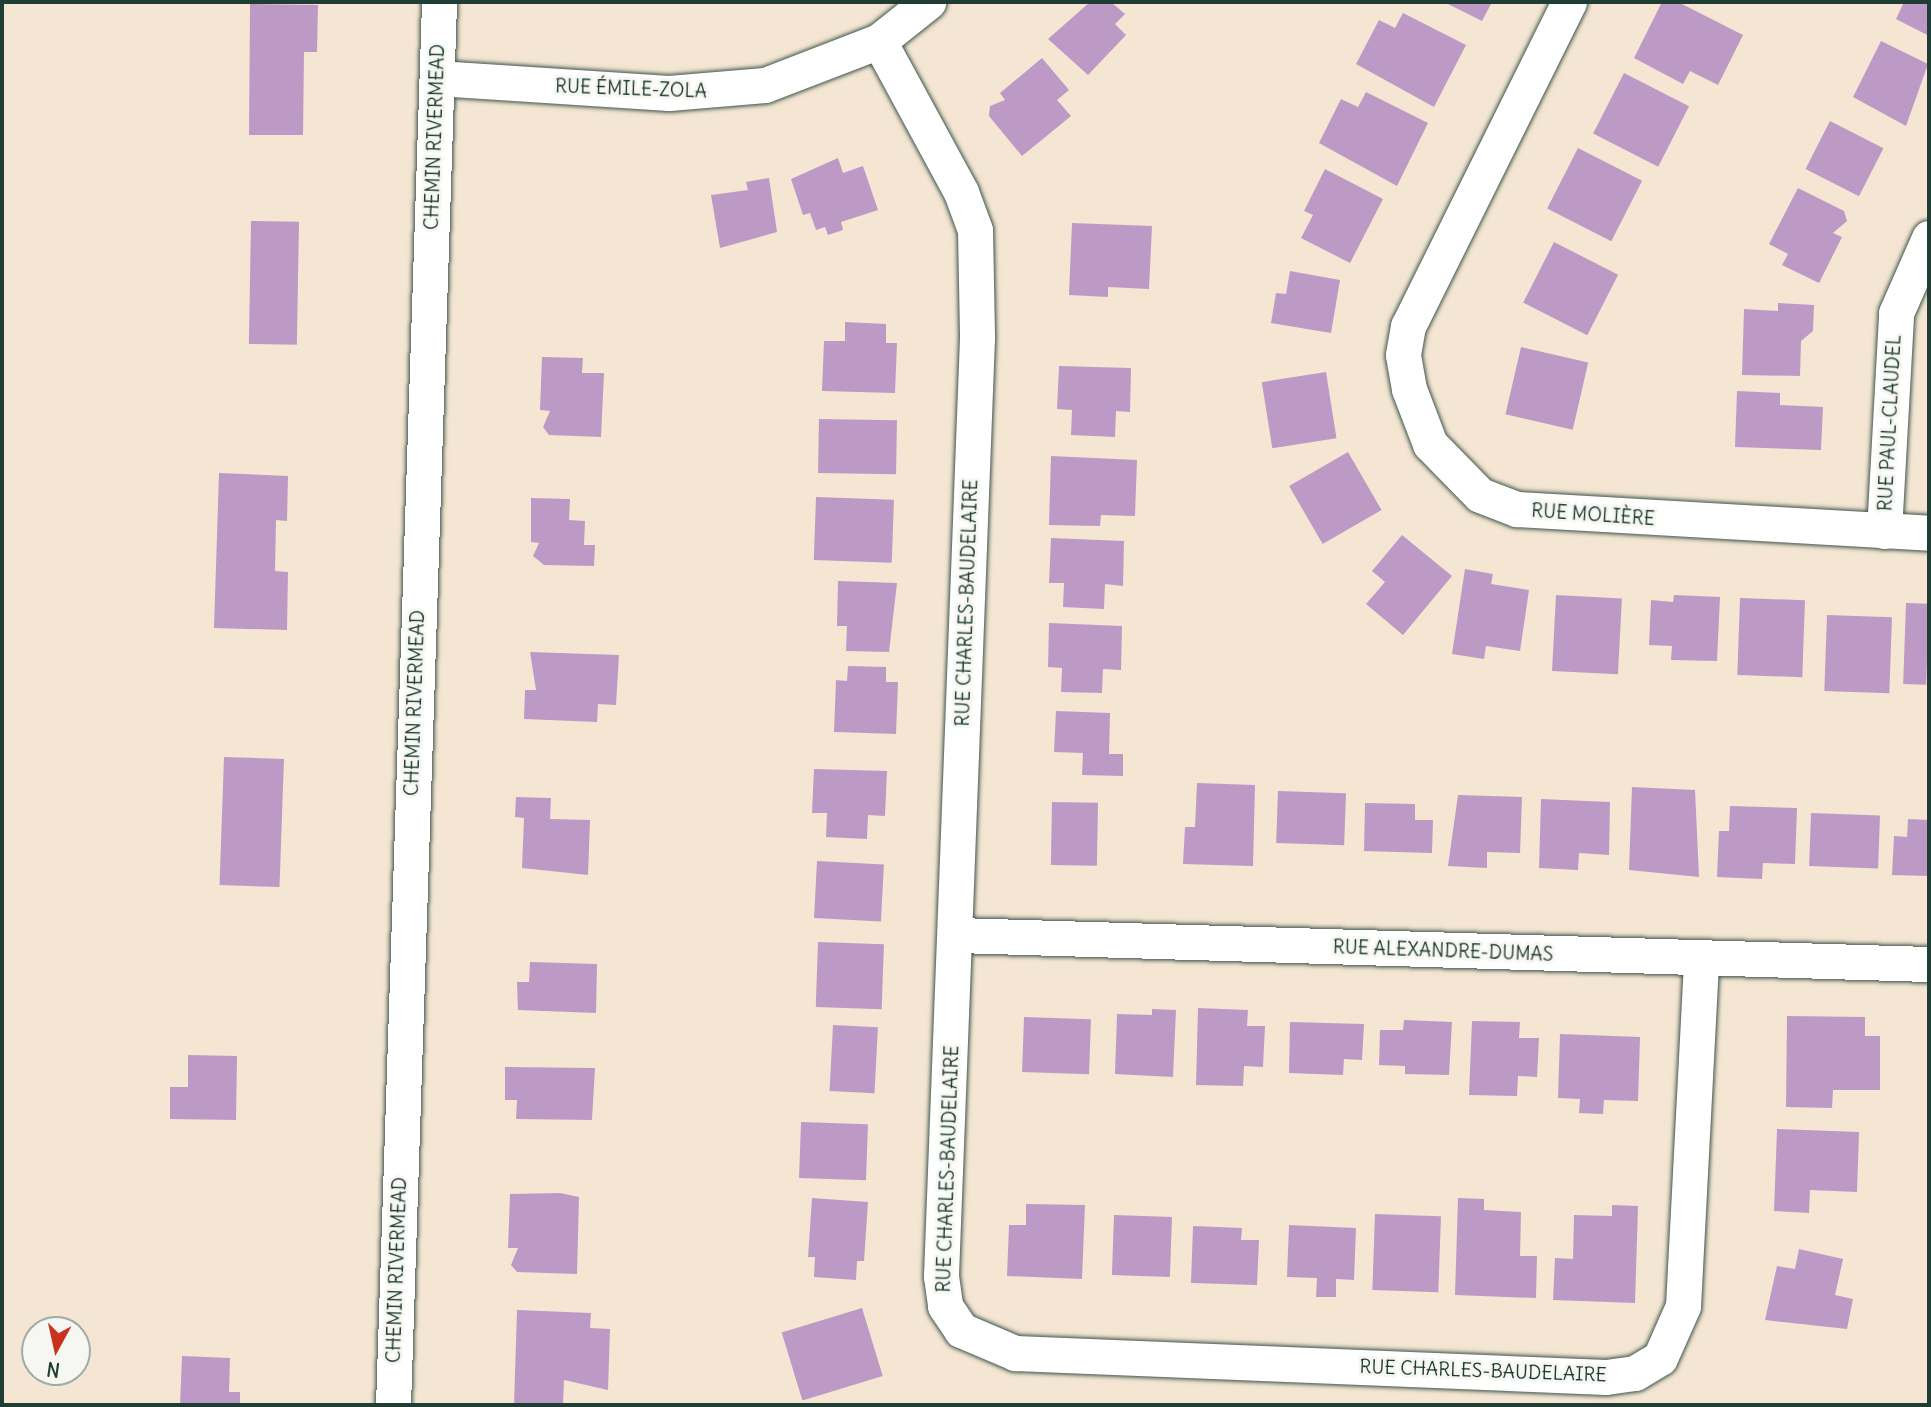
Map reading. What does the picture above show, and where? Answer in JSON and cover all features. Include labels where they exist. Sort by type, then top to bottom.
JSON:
[{"type":"street","name":"CHEMIN RIVERMEAD","points":[[393,1405],[439,2]]},
{"type":"street","name":"RUE ÉMILE-ZOLA","points":[[437,78],[715,92],[765,85],[879,41],[928,2]]},
{"type":"street","name":"RUE MOLIÈRE","points":[[1569,2],[1408,327],[1403,355],[1409,389],[1430,444],[1480,495],[1517,509],[1929,533]]},
{"type":"street","name":"RUE CHARLES-BAUDELAIRE","points":[[879,41],[961,192],[975,230],[957,935],[941,1276],[945,1306],[961,1330],[1015,1353],[1606,1377],[1635,1373],[1660,1357],[1683,1306],[1701,960]]},
{"type":"street","name":"RUE PAUL-CLAUDEL","points":[[1884,531],[1896,313],[1929,238]]},
{"type":"street","name":"RUE ALEXANDRE-DUMAS","points":[[957,935],[1701,960],[1929,964]]},
{"type":"building","points":[[1090,2],[1111,2],[1125,14],[1115,24],[1126,35],[1088,75],[1048,39]]},
{"type":"building","points":[[1444,2],[1492,2],[1482,21]]},
{"type":"building","points":[[1662,2],[1678,2],[1743,35],[1718,85],[1690,71],[1683,84],[1634,58]]},
{"type":"building","points":[[1904,2],[1929,2],[1929,36],[1896,19]]},
{"type":"building","points":[[250,4],[318,5],[317,52],[304,52],[303,135],[249,135]]},
{"type":"building","points":[[1403,13],[1466,45],[1434,107],[1356,64],[1379,20],[1395,28]]},
{"type":"building","points":[[1881,41],[1928,64],[1906,126],[1853,97]]},
{"type":"building","points":[[1042,58],[1069,90],[1057,100],[1071,116],[1022,156],[989,116],[990,106],[1005,100],[1000,93]]},
{"type":"building","points":[[1624,73],[1689,106],[1658,167],[1593,134]]},
{"type":"building","points":[[1366,92],[1428,123],[1397,186],[1319,143],[1341,99],[1358,107]]},
{"type":"building","points":[[1830,121],[1883,148],[1859,196],[1805,169]]},
{"type":"building","points":[[1578,148],[1642,181],[1611,241],[1547,209]]},
{"type":"building","points":[[838,158],[843,173],[863,166],[878,210],[841,222],[843,230],[828,235],[825,227],[816,230],[810,213],[803,215],[791,179]]},
{"type":"building","points":[[1325,169],[1383,199],[1350,263],[1301,238],[1313,215],[1304,211]]},
{"type":"building","points":[[769,178],[777,232],[720,248],[711,195],[748,190],[746,182]]},
{"type":"building","points":[[1798,188],[1844,211],[1847,221],[1833,233],[1842,237],[1819,283],[1782,265],[1788,254],[1769,244]]},
{"type":"building","points":[[251,221],[299,222],[297,345],[249,344]]},
{"type":"building","points":[[1072,223],[1152,226],[1149,289],[1108,287],[1108,297],[1069,295]]},
{"type":"building","points":[[1554,242],[1618,275],[1587,335],[1523,303]]},
{"type":"building","points":[[1290,271],[1340,280],[1331,333],[1271,323],[1276,293],[1286,294]]},
{"type":"building","points":[[1778,303],[1814,305],[1813,331],[1801,341],[1800,376],[1742,375],[1744,309],[1778,311]]},
{"type":"building","points":[[845,322],[886,324],[886,343],[897,343],[895,393],[822,391],[824,341],[845,341]]},
{"type":"building","points":[[1521,347],[1588,363],[1573,430],[1505,414]]},
{"type":"building","points":[[542,357],[583,358],[582,373],[604,373],[601,437],[549,435],[543,427],[550,411],[540,410]]},
{"type":"building","points":[[1059,366],[1131,368],[1130,412],[1116,411],[1115,437],[1071,435],[1072,410],[1057,409]]},
{"type":"building","points":[[1326,372],[1336,438],[1272,448],[1262,382]]},
{"type":"building","points":[[1737,391],[1780,393],[1780,405],[1823,407],[1821,450],[1735,447]]},
{"type":"building","points":[[819,419],[897,420],[896,474],[818,473]]},
{"type":"building","points":[[1348,452],[1382,510],[1323,544],[1289,486]]},
{"type":"building","points":[[1051,456],[1137,460],[1135,516],[1101,515],[1100,526],[1049,525]]},
{"type":"building","points":[[219,473],[288,476],[287,521],[276,520],[275,571],[288,572],[287,630],[214,628]]},
{"type":"building","points":[[816,497],[894,500],[892,563],[814,560]]},
{"type":"building","points":[[531,498],[570,499],[569,520],[585,521],[584,545],[595,545],[594,566],[544,565],[533,556],[539,543],[531,542]]},
{"type":"building","points":[[1402,535],[1452,576],[1403,635],[1366,604],[1385,582],[1372,571]]},
{"type":"building","points":[[1051,538],[1124,541],[1123,586],[1105,584],[1104,609],[1063,607],[1064,583],[1049,583]]},
{"type":"building","points":[[1465,569],[1493,574],[1491,584],[1529,590],[1520,651],[1486,646],[1484,659],[1452,654]]},
{"type":"building","points":[[838,581],[897,583],[889,652],[846,651],[847,626],[837,626]]},
{"type":"building","points":[[1556,595],[1622,598],[1618,674],[1552,671]]},
{"type":"building","points":[[1674,595],[1720,597],[1717,661],[1671,660],[1672,646],[1649,645],[1651,600],[1673,602]]},
{"type":"building","points":[[1740,598],[1805,600],[1802,677],[1737,675]]},
{"type":"building","points":[[1906,603],[1929,604],[1926,685],[1903,684]]},
{"type":"building","points":[[1827,615],[1892,617],[1889,693],[1824,691]]},
{"type":"building","points":[[1049,623],[1122,626],[1121,670],[1103,669],[1102,693],[1061,692],[1062,668],[1048,667]]},
{"type":"building","points":[[530,652],[619,655],[616,705],[598,704],[597,722],[524,719],[525,690],[536,690]]},
{"type":"building","points":[[848,666],[886,667],[886,682],[898,682],[896,734],[834,732],[836,680],[847,681]]},
{"type":"building","points":[[1056,711],[1110,713],[1109,754],[1123,754],[1123,776],[1082,775],[1083,753],[1054,752]]},
{"type":"building","points":[[224,757],[284,759],[279,887],[220,885]]},
{"type":"building","points":[[814,769],[887,771],[885,816],[868,815],[867,839],[826,837],[827,813],[812,813]]},
{"type":"building","points":[[1197,783],[1255,785],[1253,866],[1183,864],[1185,827],[1195,827]]},
{"type":"building","points":[[1632,787],[1695,790],[1699,877],[1629,870]]},
{"type":"building","points":[[1278,791],[1346,793],[1344,845],[1276,843]]},
{"type":"building","points":[[1458,795],[1522,797],[1520,853],[1487,852],[1487,868],[1448,866]]},
{"type":"building","points":[[516,797],[551,798],[550,819],[590,820],[588,875],[522,868],[524,818],[515,817]]},
{"type":"building","points":[[1541,799],[1610,802],[1609,855],[1579,853],[1578,870],[1539,868]]},
{"type":"building","points":[[1052,802],[1098,803],[1097,866],[1051,865]]},
{"type":"building","points":[[1365,803],[1415,804],[1415,820],[1433,820],[1432,853],[1364,851]]},
{"type":"building","points":[[1730,806],[1797,808],[1795,864],[1763,863],[1762,879],[1717,877],[1719,831],[1729,831]]},
{"type":"building","points":[[1811,813],[1880,815],[1878,868],[1809,866]]},
{"type":"building","points":[[1908,819],[1929,820],[1929,876],[1892,875],[1894,836],[1907,837]]},
{"type":"building","points":[[817,861],[884,865],[881,921],[814,918]]},
{"type":"building","points":[[818,942],[884,944],[882,1009],[816,1007]]},
{"type":"building","points":[[530,962],[597,964],[596,1013],[518,1010],[517,982],[529,982]]},
{"type":"building","points":[[1198,1008],[1248,1010],[1247,1026],[1265,1026],[1263,1067],[1244,1066],[1243,1086],[1196,1085]]},
{"type":"building","points":[[1152,1009],[1176,1010],[1173,1077],[1115,1074],[1117,1014],[1152,1015]]},
{"type":"building","points":[[1787,1016],[1865,1017],[1865,1036],[1880,1036],[1880,1090],[1833,1090],[1832,1108],[1786,1107]]},
{"type":"building","points":[[1024,1017],[1091,1019],[1089,1074],[1022,1072]]},
{"type":"building","points":[[1404,1020],[1452,1022],[1449,1075],[1405,1074],[1405,1066],[1379,1065],[1380,1030],[1403,1030]]},
{"type":"building","points":[[1472,1021],[1520,1022],[1519,1038],[1539,1038],[1537,1077],[1518,1076],[1517,1096],[1469,1095]]},
{"type":"building","points":[[1290,1022],[1364,1024],[1362,1060],[1344,1059],[1343,1075],[1289,1073]]},
{"type":"building","points":[[833,1025],[878,1027],[874,1093],[830,1091]]},
{"type":"building","points":[[1560,1034],[1640,1037],[1638,1101],[1604,1100],[1603,1114],[1579,1113],[1580,1099],[1558,1098]]},
{"type":"building","points":[[188,1055],[237,1056],[236,1120],[170,1119],[170,1087],[188,1087]]},
{"type":"building","points":[[505,1067],[595,1068],[592,1120],[516,1119],[517,1100],[505,1100]]},
{"type":"building","points":[[801,1122],[868,1124],[866,1180],[799,1178]]},
{"type":"building","points":[[1777,1129],[1859,1132],[1857,1192],[1810,1190],[1809,1213],[1774,1211]]},
{"type":"building","points":[[560,1193],[579,1197],[577,1274],[517,1272],[511,1265],[518,1248],[508,1248],[510,1194]]},
{"type":"building","points":[[812,1198],[868,1202],[864,1261],[857,1261],[856,1280],[814,1277],[815,1257],[808,1257]]},
{"type":"building","points":[[1458,1198],[1484,1199],[1484,1210],[1521,1212],[1520,1256],[1537,1256],[1536,1298],[1455,1295]]},
{"type":"building","points":[[1026,1204],[1085,1205],[1082,1279],[1007,1276],[1009,1225],[1026,1225]]},
{"type":"building","points":[[1612,1205],[1638,1206],[1635,1303],[1553,1300],[1555,1258],[1573,1259],[1574,1215],[1612,1216]]},
{"type":"building","points":[[1375,1214],[1441,1216],[1438,1292],[1372,1290]]},
{"type":"building","points":[[1114,1215],[1172,1217],[1170,1277],[1112,1275]]},
{"type":"building","points":[[1289,1225],[1356,1228],[1354,1280],[1336,1279],[1336,1297],[1316,1297],[1317,1278],[1287,1277]]},
{"type":"building","points":[[1193,1226],[1242,1228],[1241,1240],[1259,1240],[1257,1285],[1191,1283]]},
{"type":"building","points":[[1799,1249],[1843,1259],[1835,1295],[1853,1299],[1847,1329],[1765,1320],[1777,1266],[1795,1269]]},
{"type":"building","points":[[862,1308],[883,1376],[802,1400],[782,1333]]},
{"type":"building","points":[[517,1310],[591,1313],[590,1328],[610,1329],[608,1390],[564,1380],[563,1405],[514,1405]]},
{"type":"building","points":[[182,1356],[230,1358],[229,1392],[240,1392],[240,1405],[180,1405]]}]
